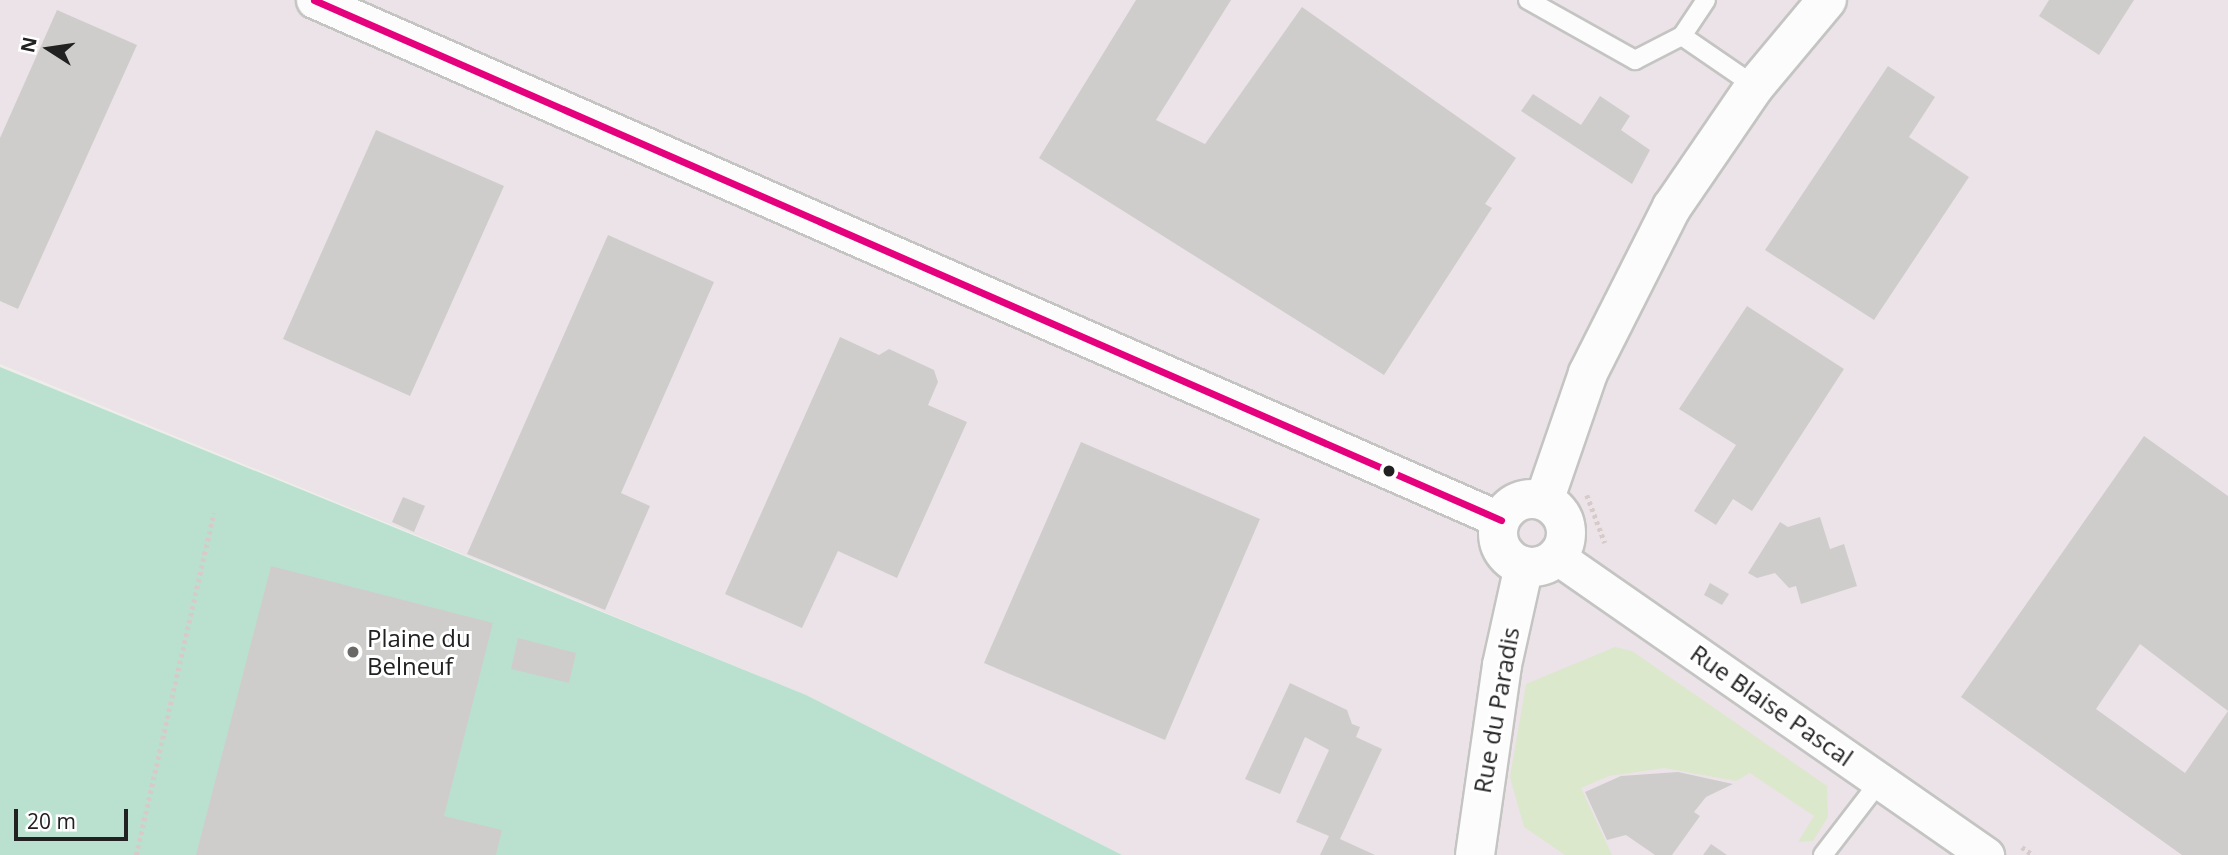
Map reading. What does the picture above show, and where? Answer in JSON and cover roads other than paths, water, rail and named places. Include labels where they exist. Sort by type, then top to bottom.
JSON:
[{"type":"street","points":[[314,0],[1501,520]]},
{"type":"street","points":[[1544,501],[1570,417],[1620,302],[1672,207],[1755,86],[1827,0]]},
{"type":"street","points":[[1544,501],[1565,526],[1540,561],[1502,548],[1501,520],[1518,502],[1544,501]]},
{"type":"street","name":"Rue Blaise Pascal","points":[[1540,561],[1880,781],[1986,855]]},
{"type":"street","name":"Rue du Paradis","points":[[1475,855],[1502,665],[1540,561]]},
{"type":"lane","points":[[1528,0],[1635,60],[1682,36],[1706,0]]},
{"type":"lane","points":[[1682,36],[1755,86]]},
{"type":"lane","points":[[1823,855],[1880,781]]},
{"type":"place","name":"Plaine du Belneuf","points":[[353,652]]}]
